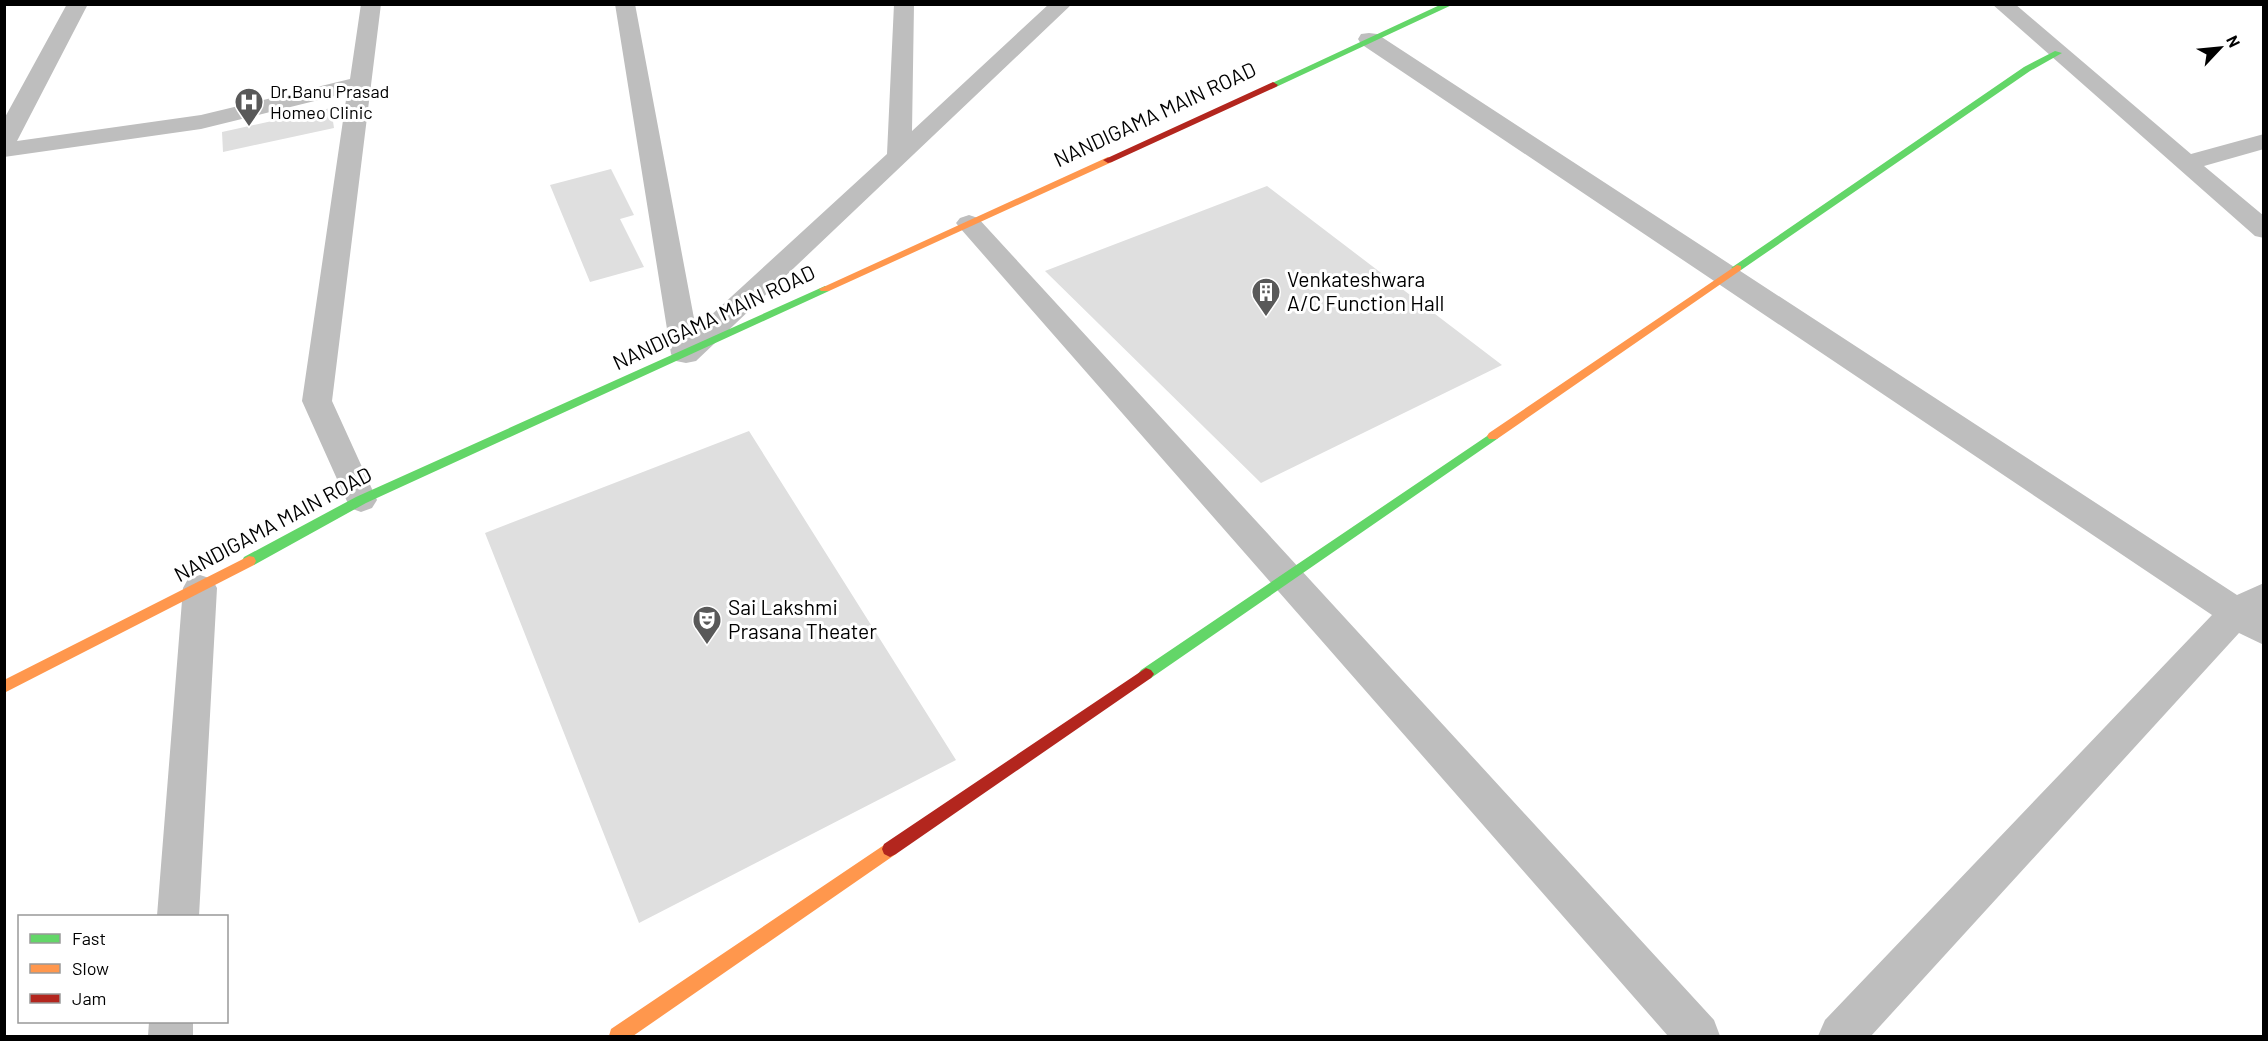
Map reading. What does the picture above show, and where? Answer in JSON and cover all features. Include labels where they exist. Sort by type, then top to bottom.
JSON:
[{"type":"street","points":[[4,142],[78,4]]},
{"type":"street","points":[[361,501],[317,401],[371,4]]},
{"type":"street","points":[[625,4],[686,354]]},
{"type":"street","points":[[899,156],[904,4]]},
{"type":"street","points":[[686,354],[1062,4]]},
{"type":"street","name":"NANDIGAMA MAIN ROAD","points":[[4,687],[200,588],[361,501],[1450,4]]},
{"type":"street","points":[[2002,4],[2264,230]]},
{"type":"street","points":[[1369,39],[1727,275],[2254,614],[1841,1036]]},
{"type":"street","points":[[618,1036],[2027,69],[2058,52]]},
{"type":"street","points":[[4,150],[201,122],[362,83]]},
{"type":"street","points":[[2187,163],[2264,141]]},
{"type":"street","points":[[969,224],[1698,1036]]},
{"type":"street","points":[[178,915],[200,588]]},
{"type":"building","points":[[331,108],[334,128],[223,152],[222,132]]},
{"type":"building","points":[[611,169],[634,215],[620,219],[644,267],[590,282],[550,185]]},
{"type":"building","name":"Venkateshwara A/C Function Hall","points":[[1267,186],[1502,365],[1261,483],[1045,271]]},
{"type":"building","name":"Sai Lakshmi Prasana Theater","points":[[749,431],[956,760],[639,923],[485,533]]},
{"type":"traffic: fast","points":[[1273,85],[1450,4]]},
{"type":"traffic: fast","points":[[1737,268],[2027,69],[2058,53]]},
{"type":"traffic: fast","points":[[249,561],[361,500],[825,289]]},
{"type":"traffic: fast","points":[[1146,674],[1493,436]]},
{"type":"traffic: slow","points":[[825,289],[1108,160]]},
{"type":"traffic: slow","points":[[1493,436],[1737,268]]},
{"type":"traffic: slow","points":[[4,687],[249,561]]},
{"type":"traffic: slow","points":[[618,1036],[890,849]]},
{"type":"traffic: jam","points":[[1108,160],[1273,85]]},
{"type":"traffic: jam","points":[[890,849],[1146,674]]},
{"type":"place","name":"Dr.Banu Prasad Homeo Clinic","points":[[249,128]]},
{"type":"place","name":"Venkateshwara A/C Function Hall","points":[[1266,318]]},
{"type":"place","name":"Sai Lakshmi Prasana Theater","points":[[707,646]]}]
